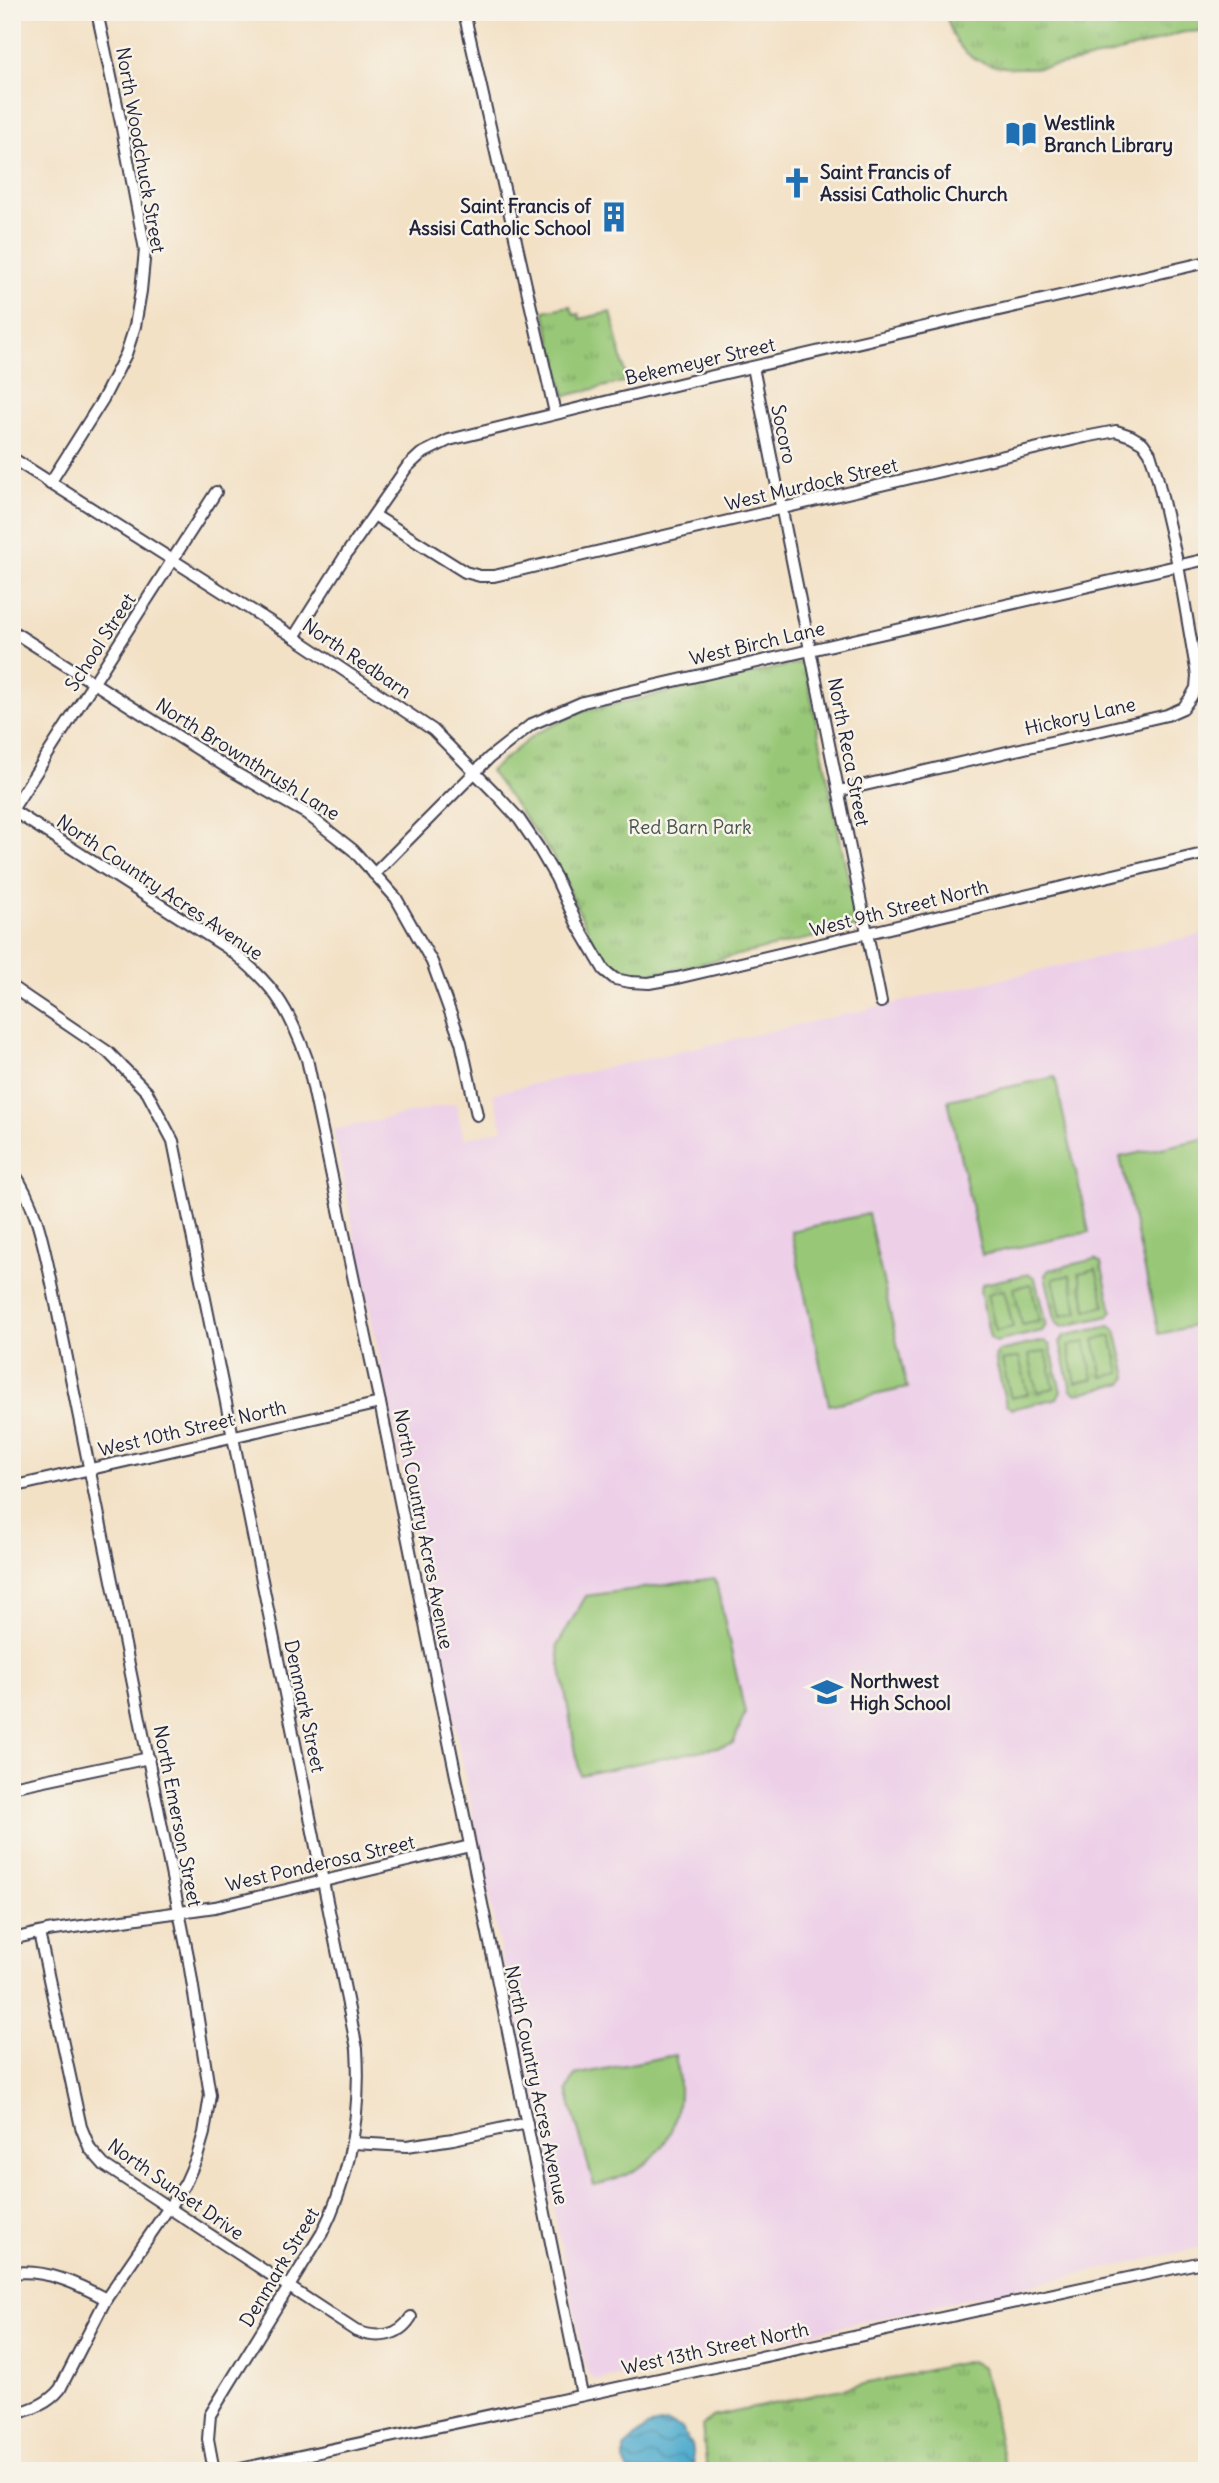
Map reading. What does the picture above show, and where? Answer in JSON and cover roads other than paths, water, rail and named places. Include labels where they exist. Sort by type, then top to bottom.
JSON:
[{"type":"street","name":"North Woodchuck Street","points":[[50,483],[103,399],[126,354],[135,326],[141,291],[145,250],[97,12]]},
{"type":"street","points":[[464,12],[555,413]]},
{"type":"street","name":"Bekemeyer Street","points":[[294,637],[407,467],[435,446],[449,440],[1207,262]]},
{"type":"street","name":"Socoro","points":[[753,367],[781,508]]},
{"type":"street","name":"West Murdock Street","points":[[374,515],[465,572],[480,576],[519,570],[1116,431],[1138,439],[1150,453],[1178,565]]},
{"type":"street","name":"North Redbarn","points":[[12,458],[294,637],[433,730],[519,820],[538,847],[601,968]]},
{"type":"street","name":"School Street","points":[[12,810],[216,492]]},
{"type":"street","name":"North Reca Street","points":[[781,508],[881,1002]]},
{"type":"street","name":"West Birch Lane","points":[[374,874],[489,758],[532,724],[583,702],[1207,559]]},
{"type":"street","name":"Hickory Lane","points":[[839,791],[1167,715],[1183,708],[1196,688],[1197,675],[1178,565]]},
{"type":"street","name":"North Brownthrush Lane","points":[[12,631],[234,772],[307,814],[353,850],[396,898],[432,962],[461,1042],[477,1115]]},
{"type":"street","name":"North Country Acres Avenue","points":[[12,810],[253,967],[268,982],[297,1029],[316,1091],[582,2395]]},
{"type":"street","name":"West 9th Street North","points":[[601,968],[615,979],[649,983],[1207,853]]},
{"type":"street","name":"Denmark Street","points":[[12,988],[108,1052],[147,1093],[173,1140],[357,2049],[358,2097],[353,2143],[335,2208],[211,2415],[208,2439],[214,2471]]},
{"type":"street","name":"North Emerson Street","points":[[12,1170],[21,1182],[39,1223],[180,1912],[210,2095],[204,2133],[185,2184],[106,2299],[56,2394],[51,2400],[35,2408],[12,2414]]},
{"type":"street","name":"West 10th Street North","points":[[12,1487],[380,1404]]},
{"type":"street","points":[[12,1787],[149,1758]]},
{"type":"street","name":"West Ponderosa Street","points":[[12,1938],[215,1907],[470,1846]]},
{"type":"street","name":"North Sunset Drive","points":[[39,1933],[81,2127],[90,2149],[104,2165],[338,2321],[368,2335],[391,2335],[404,2329],[411,2317]]},
{"type":"street","points":[[353,2143],[407,2146],[527,2123]]},
{"type":"street","name":"West 13th Street North","points":[[232,2471],[1207,2261]]},
{"type":"street","points":[[12,2273],[28,2271],[56,2276],[106,2299]]},
{"type":"water","points":[[666,2423],[680,2427],[691,2445],[695,2471],[629,2471],[624,2461],[624,2448],[647,2427]]},
{"type":"place","name":"Westlink Branch Library","points":[[1021,134]]},
{"type":"place","name":"Saint Francis of Assisi Catholic Church","points":[[797,183]]},
{"type":"place","name":"Saint Francis of Assisi Catholic School","points":[[614,217]]},
{"type":"place","name":"Northwest High School","points":[[827,1692]]},
{"type":"park label","name":"Red Barn Park","points":[[690,827]]}]
